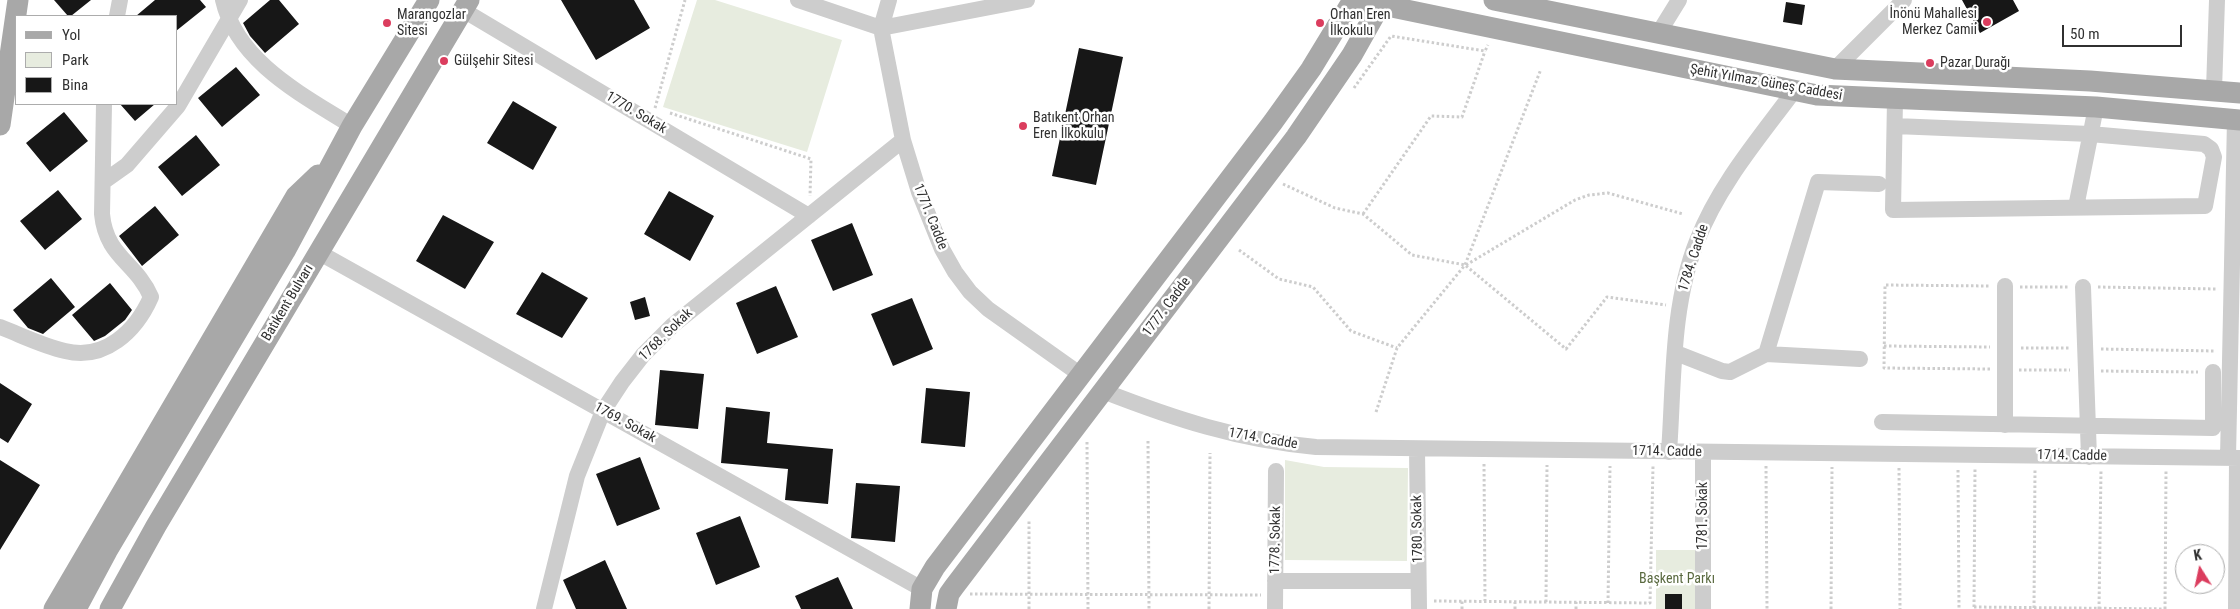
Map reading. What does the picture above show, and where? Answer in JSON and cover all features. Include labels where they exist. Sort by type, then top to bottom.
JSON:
[{"type":"main road","points":[[16,15],[18,0]]},
{"type":"main road","points":[[76,609],[107,551],[284,251],[352,126],[429,0]]},
{"type":"main road","name":"1777. Cadde","points":[[921,599],[935,567],[1273,122],[1312,69],[1354,0]]},
{"type":"main road","name":"Şehit Yılmaz Güneş Caddesi","points":[[1358,0],[1382,2],[1496,29],[1653,62],[1794,91],[1842,98],[2096,107],[2237,120]]},
{"type":"main road","name":"Şehit Yılmaz Güneş Caddesi","points":[[1494,0],[1835,70],[2090,81],[2240,93]]},
{"type":"main road","name":"1777. Cadde","points":[[948,602],[1103,390],[1275,180],[1296,136],[1352,55],[1382,2]]},
{"type":"main road","name":"Batıkent Bulvarı","points":[[110,609],[161,517],[466,5]]},
{"type":"main road","points":[[0,125],[15,21]]},
{"type":"main road","points":[[1653,62],[1658,34]]},
{"type":"main road","points":[[54,609],[296,196],[333,160]]},
{"type":"main road","points":[[122,609],[268,352],[327,257],[339,232],[336,222]]},
{"type":"main road","points":[[1081,375],[1103,390]]},
{"type":"street","points":[[117,15],[120,0]]},
{"type":"street","points":[[223,0],[230,20],[249,49],[280,81],[352,126]]},
{"type":"street","points":[[103,182],[127,165],[178,106],[240,0]]},
{"type":"street","points":[[798,0],[881,28],[1026,0]]},
{"type":"street","name":"1771. Cadde","points":[[889,0],[881,28],[903,140],[929,220],[942,248],[960,278],[988,309],[1081,375]]},
{"type":"street","points":[[1658,34],[1679,0]]},
{"type":"street","points":[[1835,70],[1904,0]]},
{"type":"street","points":[[2214,90],[2217,0]]},
{"type":"street","name":"1770. Sokak","points":[[466,5],[653,115],[809,216]]},
{"type":"street","name":"1784. Cadde","points":[[1661,452],[1676,353],[1679,306],[1689,262],[1709,215],[1731,179],[1794,91]]},
{"type":"street","points":[[1895,100],[1893,210],[2205,206],[2214,157],[2211,149],[2204,144],[2090,134],[1895,126]]},
{"type":"street","points":[[0,327],[65,351],[82,353],[110,347],[128,332],[151,297],[145,284],[111,246],[104,230],[104,105]]},
{"type":"street","points":[[2076,207],[2096,107]]},
{"type":"street","points":[[2236,609],[2235,458],[2230,351],[2237,120]]},
{"type":"street","name":"1768. Sokak","points":[[544,609],[577,476],[603,411],[622,382],[643,355],[673,325],[903,140]]},
{"type":"street","points":[[1766,354],[1818,182],[1879,184]]},
{"type":"street","name":"1769. Sokak","points":[[327,257],[603,411],[921,599]]},
{"type":"street","points":[[2005,286],[2005,425]]},
{"type":"street","points":[[2084,287],[2088,426],[2095,457]]},
{"type":"street","points":[[1676,353],[1722,371],[1730,372],[1766,354],[1860,359]]},
{"type":"street","points":[[1882,422],[2213,428],[2213,372]]},
{"type":"street","name":"1714. Cadde","points":[[1103,390],[1211,429],[1277,444],[1325,448],[2235,458]]},
{"type":"street","name":"1780. Sokak","points":[[1416,449],[1419,605]]},
{"type":"street","name":"1781. Sokak","points":[[1702,452],[1703,609]]},
{"type":"street","name":"1778. Sokak","points":[[1275,595],[1276,471]]},
{"type":"street","points":[[1275,595],[1418,582]]},
{"type":"path","points":[[685,0],[653,115],[811,159],[809,216]]},
{"type":"path","points":[[1363,214],[1431,116],[1462,117],[1485,52],[1496,29]]},
{"type":"path","points":[[1352,91],[1391,36],[1485,52]]},
{"type":"path","points":[[1376,412],[1397,348],[1465,265],[1541,69]]},
{"type":"path","points":[[1275,180],[1290,177]]},
{"type":"path","points":[[1275,180],[1335,208],[1363,214],[1412,256],[1465,265],[1566,349],[1608,297],[1679,306]]},
{"type":"path","points":[[1465,265],[1575,200],[1590,195],[1608,193],[1683,214]]},
{"type":"path","points":[[1239,250],[1279,279],[1313,287],[1350,331],[1397,348]]},
{"type":"path","points":[[2213,372],[1884,368],[1885,285],[2231,289]]},
{"type":"path","points":[[1884,346],[2230,351]]},
{"type":"path","points":[[1087,441],[1088,609]]},
{"type":"path","points":[[1148,441],[1149,609]]},
{"type":"path","points":[[1484,450],[1485,601]]},
{"type":"path","points":[[1546,602],[1547,451]]},
{"type":"path","points":[[1608,603],[1610,452]]},
{"type":"path","points":[[1419,605],[1462,601],[1650,603],[1661,452]]},
{"type":"path","points":[[1209,609],[1210,453]]},
{"type":"path","points":[[1766,453],[1767,609]]},
{"type":"path","points":[[1831,609],[1832,454]]},
{"type":"path","points":[[1899,454],[1900,609]]},
{"type":"path","points":[[1958,455],[1959,609]]},
{"type":"path","points":[[1975,455],[1974,608],[2169,609]]},
{"type":"path","points":[[2034,608],[2035,456]]},
{"type":"path","points":[[2095,457],[2099,609]]},
{"type":"path","points":[[2165,609],[2166,457]]},
{"type":"path","points":[[1029,519],[1029,609]]},
{"type":"path","points":[[948,602],[1029,594],[1275,595]]},
{"type":"path","points":[[1462,601],[1462,609]]},
{"type":"path","points":[[1515,602],[1515,609]]},
{"type":"path","points":[[1576,602],[1576,609]]},
{"type":"path","points":[[1638,603],[1638,609]]},
{"type":"green space","points":[[697,0],[715,0],[842,40],[807,152],[663,107]]},
{"type":"green space","points":[[1285,460],[1324,467],[1408,468],[1407,561],[1285,560]]},
{"type":"green space","name":"Başkent Parkı","points":[[1656,550],[1698,550],[1697,609],[1656,609]]},
{"type":"building","points":[[54,0],[91,0],[72,15],[67,15]]},
{"type":"building","points":[[155,0],[200,0],[206,7],[178,29],[178,15],[137,15]]},
{"type":"building","points":[[270,0],[279,0],[299,24],[265,53],[250,36],[243,23]]},
{"type":"building","points":[[561,0],[634,0],[650,28],[596,60]]},
{"type":"building","name":"İnönü Mahallesi Merkez Camii","points":[[1962,0],[2013,0],[2019,11],[1980,33]]},
{"type":"building","points":[[1786,2],[1805,5],[1802,25],[1783,22]]},
{"type":"building","points":[[1079,48],[1123,57],[1096,185],[1052,176]]},
{"type":"building","points":[[236,67],[260,95],[222,127],[198,98]]},
{"type":"building","points":[[513,101],[557,127],[533,170],[487,143]]},
{"type":"building","points":[[121,105],[154,105],[135,121]]},
{"type":"building","points":[[64,112],[88,141],[50,172],[26,143]]},
{"type":"building","points":[[196,135],[220,165],[182,196],[158,167]]},
{"type":"building","points":[[58,190],[82,219],[45,250],[20,221]]},
{"type":"building","points":[[669,191],[714,216],[690,261],[644,234]]},
{"type":"building","points":[[155,206],[179,235],[142,266],[119,236]]},
{"type":"building","points":[[443,215],[494,242],[465,289],[416,261]]},
{"type":"building","points":[[852,223],[873,275],[833,291],[811,240]]},
{"type":"building","points":[[542,272],[588,298],[562,338],[516,314]]},
{"type":"building","points":[[51,278],[75,307],[43,334],[28,328],[13,310]]},
{"type":"building","points":[[110,283],[132,310],[125,320],[105,336],[94,341],[72,315]]},
{"type":"building","points":[[776,286],[798,337],[757,354],[736,303]]},
{"type":"building","points":[[645,297],[650,316],[635,320],[630,302]]},
{"type":"building","points":[[912,298],[933,349],[893,366],[871,314]]},
{"type":"building","points":[[660,370],[704,374],[698,429],[655,425]]},
{"type":"building","points":[[0,383],[32,404],[8,443],[0,438]]},
{"type":"building","points":[[926,388],[970,392],[965,447],[921,443]]},
{"type":"building","points":[[726,407],[770,412],[767,443],[833,449],[828,504],[785,500],[788,469],[721,463]]},
{"type":"building","points":[[640,457],[660,509],[617,526],[596,474]]},
{"type":"building","points":[[0,460],[40,485],[0,550]]},
{"type":"building","points":[[856,483],[900,486],[895,542],[851,538]]},
{"type":"building","points":[[740,516],[760,567],[716,585],[696,533]]},
{"type":"building","points":[[605,560],[627,609],[576,609],[563,580]]},
{"type":"building","points":[[838,577],[853,609],[801,609],[795,596]]},
{"type":"building","points":[[1665,594],[1682,594],[1682,609],[1665,609]]},
{"type":"place","name":"İnönü Mahallesi Merkez Camii","points":[[1987,22]]},
{"type":"place","name":"Marangozlar Sitesi","points":[[387,23]]},
{"type":"place","name":"Orhan Eren İlkokulu","points":[[1320,23]]},
{"type":"place","name":"Gülşehir Sitesi","points":[[444,61]]},
{"type":"place","name":"Pazar Durağı","points":[[1930,63]]},
{"type":"place","name":"Batıkent Orhan Eren İlkokulu","points":[[1023,126]]}]
